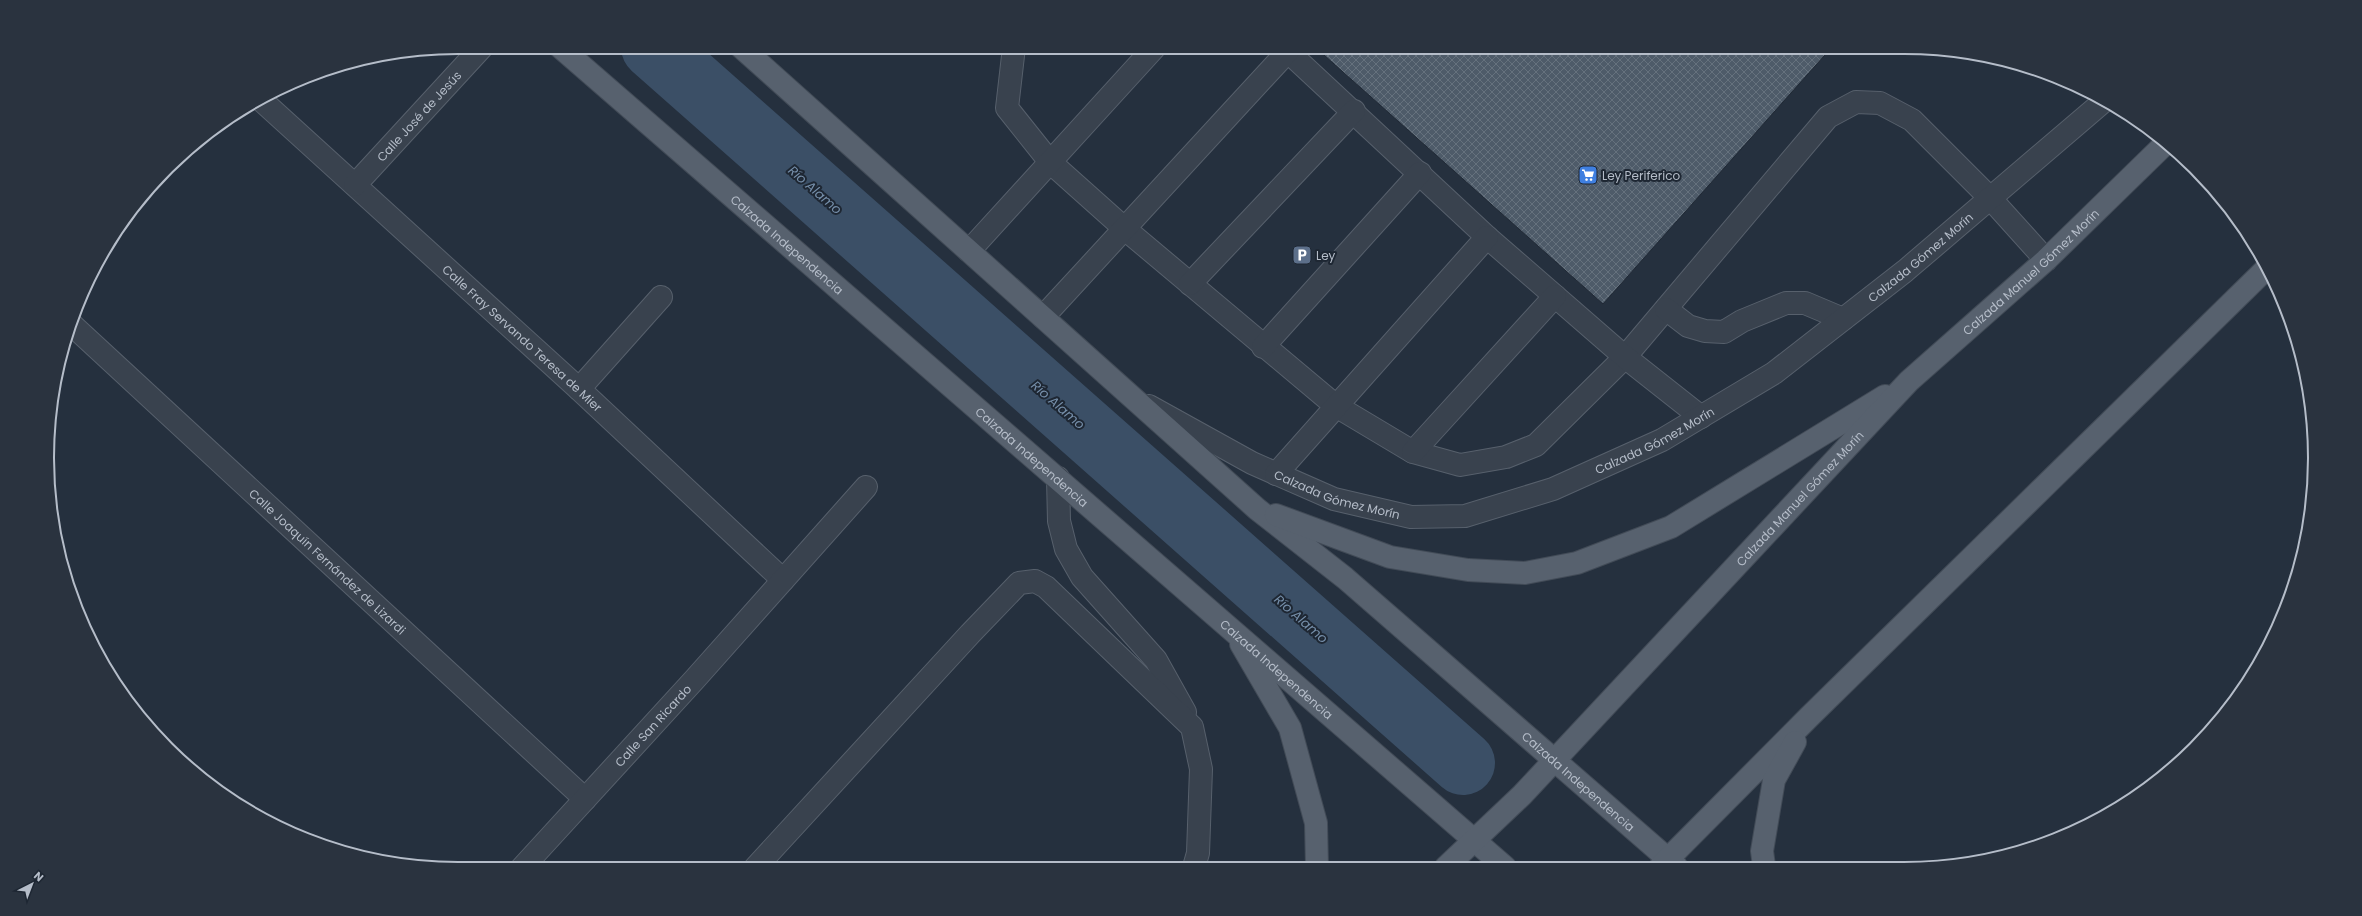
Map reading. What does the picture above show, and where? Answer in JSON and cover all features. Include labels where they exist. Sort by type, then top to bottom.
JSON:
[{"type":"main road","name":"Calzada Independencia","points":[[568,54],[1233,629],[1500,862]]},
{"type":"main road","name":"Calzada Independencia","points":[[749,54],[1257,509],[1344,578],[1554,759],[1667,862]]},
{"type":"main road","name":"Calzada Manuel Gómez Morín","points":[[1451,862],[1522,795],[1554,759],[1910,381],[2046,260],[2162,147]]},
{"type":"main road","points":[[1671,862],[1809,717],[2263,272]]},
{"type":"main road","points":[[1257,509],[1390,557],[1468,570],[1525,574],[1577,563],[1671,527],[1910,381]]},
{"type":"main road","points":[[1233,629],[1290,728],[1316,823],[1317,862]]},
{"type":"main road","points":[[1763,862],[1762,852],[1774,780],[1809,717]]},
{"type":"street","name":"Calle José de Jesús","points":[[355,185],[476,54]]},
{"type":"street","points":[[1013,54],[1007,108],[1050,162],[1124,228],[1336,406],[1413,452],[1460,465],[1506,457],[1536,446],[1626,357],[1828,117],[1856,102],[1880,103],[1912,120],[1992,198],[2046,260]]},
{"type":"street","points":[[969,250],[1149,54]]},
{"type":"street","points":[[1043,317],[1281,54]]},
{"type":"street","points":[[1291,54],[1487,237],[1626,357],[1701,417]]},
{"type":"street","name":"Calle Fray Servando Teresa de Mier","points":[[265,103],[579,389],[783,580]]},
{"type":"street","name":"Calzada Gómez Morín","points":[[1132,397],[1252,463],[1334,499],[1411,517],[1465,516],[1553,489],[1662,440],[1774,373],[1905,271],[2100,105]]},
{"type":"street","points":[[1190,284],[1354,111]]},
{"type":"street","points":[[1264,347],[1420,173]]},
{"type":"street","points":[[1276,474],[1487,237]]},
{"type":"street","points":[[1413,452],[1555,296]]},
{"type":"street","points":[[579,389],[661,297]]},
{"type":"street","points":[[1666,309],[1688,326],[1705,331],[1724,332],[1742,321],[1786,303],[1805,303],[1843,319]]},
{"type":"street","name":"Calle Joaquín Fernández de Lizardi","points":[[75,328],[585,799]]},
{"type":"street","points":[[1058,478],[1059,521],[1066,549],[1082,577],[1156,660],[1192,727],[1197,744],[1201,769],[1198,853],[1195,862]]},
{"type":"street","name":"Calle San Ricardo","points":[[527,862],[866,487]]},
{"type":"street","points":[[761,862],[970,634],[1019,583],[1035,581],[1046,587],[1192,727]]},
{"type":"building","name":"Ley Periferico","points":[[1323,54],[1826,54],[1603,304]]},
{"type":"waterway","name":"Río Alamo","points":[[661,54],[1463,763]]},
{"type":"place","name":"Ley Periferico","points":[[1588,175]]},
{"type":"place","name":"Ley","points":[[1302,255]]}]
